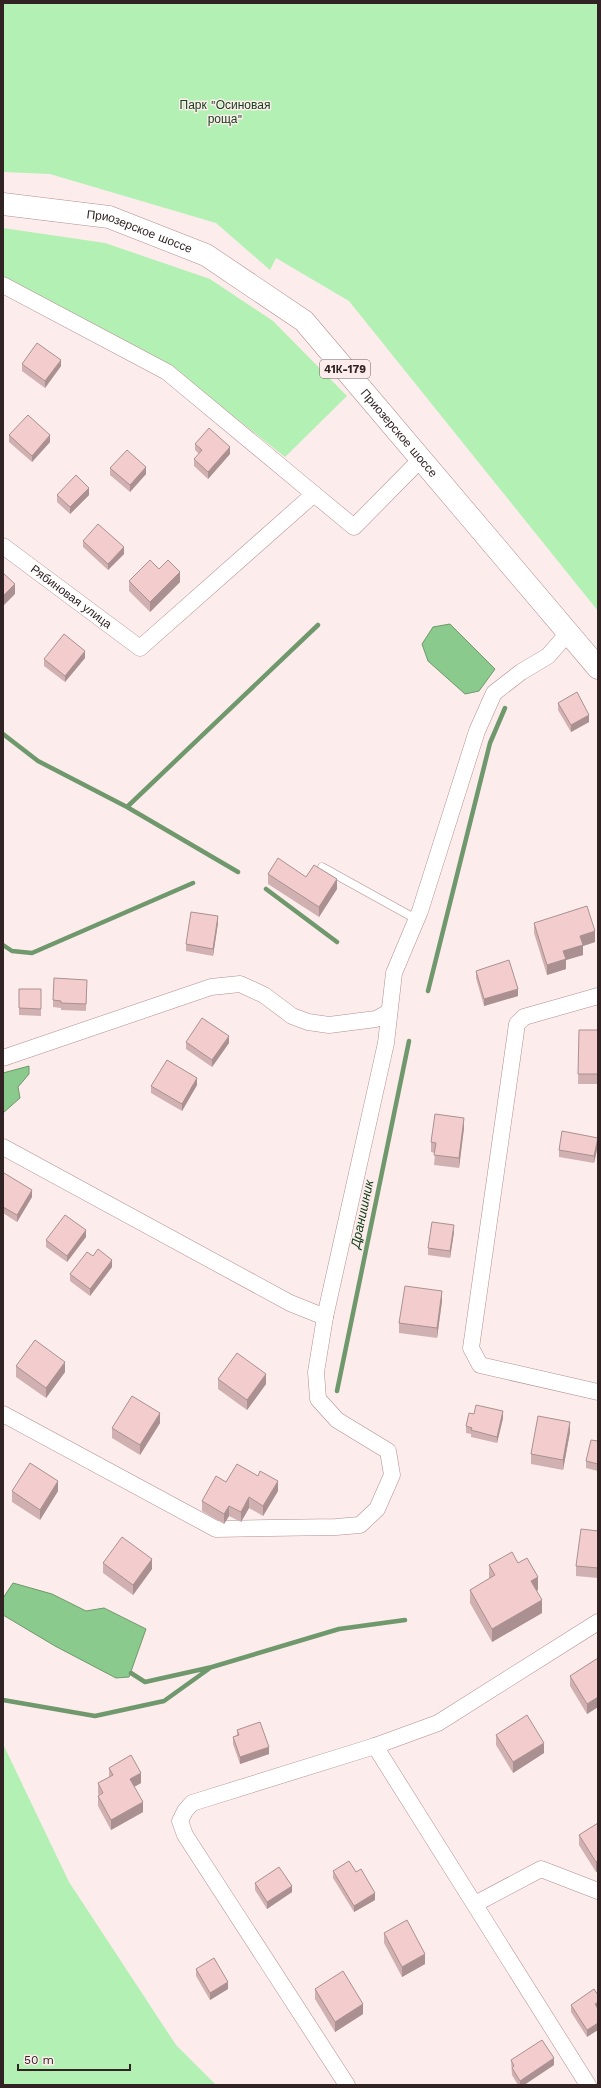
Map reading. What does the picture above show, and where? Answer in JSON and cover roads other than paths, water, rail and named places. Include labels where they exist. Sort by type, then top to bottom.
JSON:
[{"type":"main road","name":"Приозерское шоссе","points":[[3,204],[108,217],[206,255],[304,321],[422,458],[598,668]]},
{"type":"street","points":[[3,285],[167,372],[354,527],[422,458]]},
{"type":"street","name":"Рябиновая улица","points":[[3,546],[140,648],[314,494]]},
{"type":"street","points":[[3,1414],[216,1529],[336,1527],[360,1525],[377,1509],[392,1475],[388,1451],[337,1420],[318,1399],[316,1372],[326,1317],[386,1043],[394,973],[416,919],[477,731],[494,693],[521,672],[548,656],[568,633]]},
{"type":"street","points":[[3,1058],[211,987],[240,984],[264,995],[292,1016],[308,1022],[329,1025],[376,1019],[389,1012]]},
{"type":"street","points":[[598,996],[524,1017],[517,1024],[471,1348],[480,1365],[598,1392]]},
{"type":"street","points":[[3,1147],[290,1303],[326,1317]]},
{"type":"street","points":[[347,2085],[185,1835],[180,1821],[185,1811],[192,1803],[374,1746],[438,1723],[598,1622]]},
{"type":"street","points":[[374,1746],[588,2085]]},
{"type":"street","points":[[475,1904],[541,1869],[598,1891]]},
{"type":"lane","points":[[322,867],[416,919]]},
{"type":"waterway","points":[[3,734],[38,761],[127,807],[318,625]]},
{"type":"waterway","points":[[428,991],[490,743],[505,708]]},
{"type":"waterway","points":[[127,807],[238,872]]},
{"type":"waterway","points":[[3,945],[12,951],[32,953],[193,883]]},
{"type":"waterway","points":[[266,889],[337,942]]},
{"type":"waterway","name":"Дранишник","points":[[337,1391],[409,1041]]},
{"type":"waterway","points":[[131,1673],[145,1682],[212,1667],[339,1629],[405,1620]]},
{"type":"waterway","points":[[3,1700],[95,1716],[164,1701],[210,1668]]},
{"type":"park label","name":"Парк \"Осиновая роща\"","points":[[225,112]]}]
